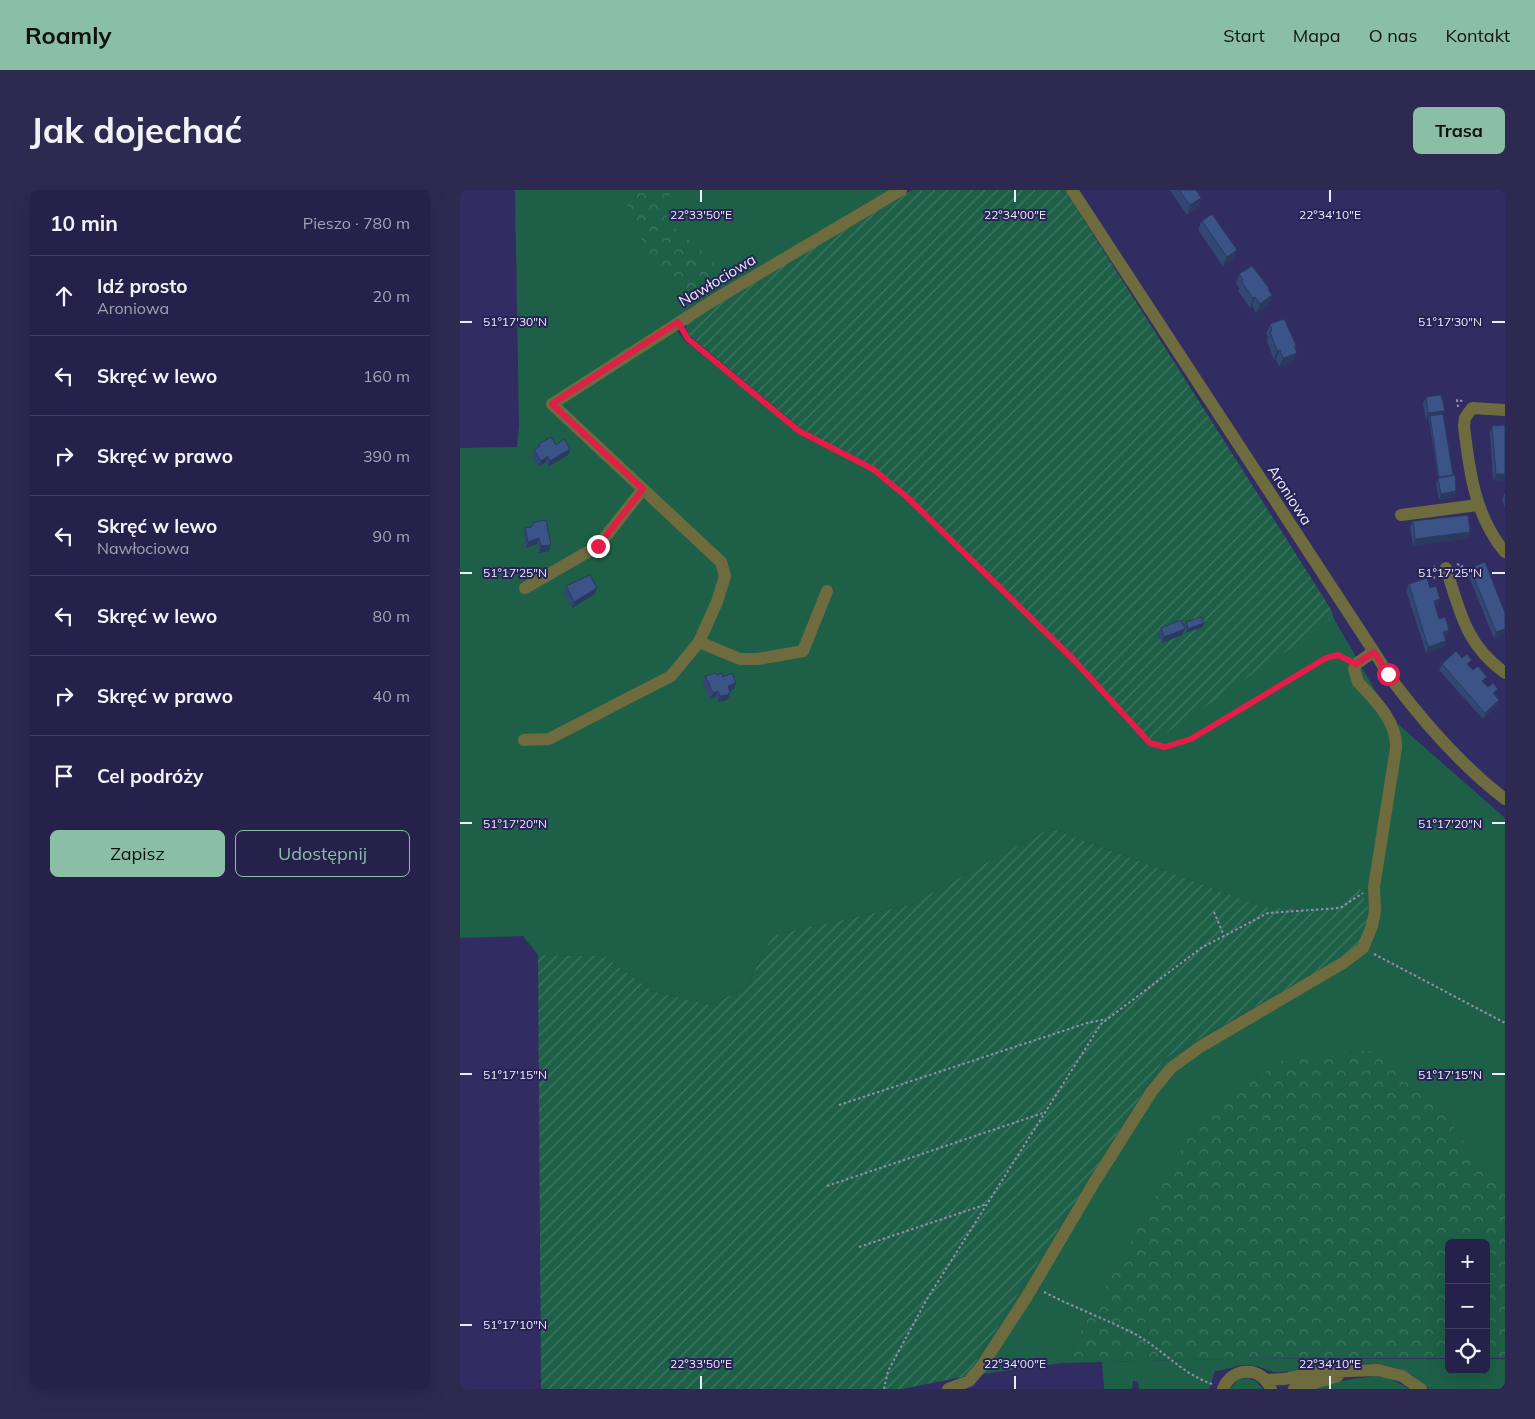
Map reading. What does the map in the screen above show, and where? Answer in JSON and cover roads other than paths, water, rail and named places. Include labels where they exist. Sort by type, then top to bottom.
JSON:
[{"type":"street","name":"Nawłociowa","points":[[643,489],[552,404],[678,322],[901,190]]},
{"type":"street","name":"Aroniowa","points":[[1072,190],[1374,652],[1431,729],[1465,764],[1505,798]]},
{"type":"street","points":[[1505,410],[1472,408],[1465,418],[1464,426],[1478,505],[1490,533],[1505,552]]},
{"type":"street","points":[[524,740],[549,739],[671,676],[699,642],[717,602],[725,576],[721,562],[643,489],[598,546],[525,588]]},
{"type":"street","points":[[1401,515],[1478,505]]},
{"type":"street","points":[[1446,568],[1466,628],[1488,658],[1505,673]]},
{"type":"street","points":[[699,642],[740,659],[758,659],[802,651],[827,591]]},
{"type":"street","points":[[948,1389],[969,1381],[975,1375],[1033,1286],[1095,1181],[1152,1092],[1172,1068],[1200,1047],[1343,963],[1363,948],[1369,937],[1375,911],[1374,886],[1396,741],[1388,718],[1358,682],[1354,669],[1356,664],[1374,652]]},
{"type":"street","points":[[1224,1389],[1231,1377],[1244,1372],[1254,1372],[1268,1384],[1321,1372],[1378,1370],[1395,1373],[1421,1389]]},
{"type":"street","points":[[1294,1389],[1352,1372]]}]
